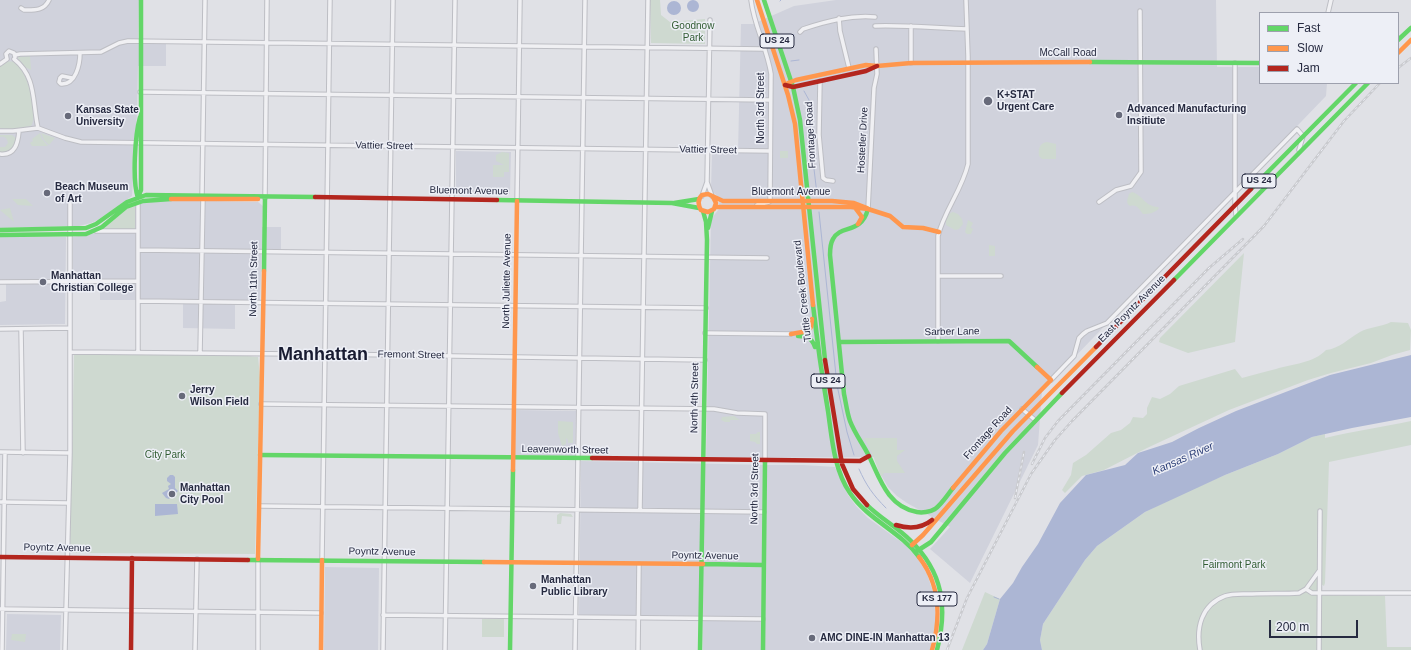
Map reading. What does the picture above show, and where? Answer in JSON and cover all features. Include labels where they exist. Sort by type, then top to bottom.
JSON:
[{"type":"main road","points":[[0,235],[86,234],[106,224],[138,199],[141,190],[138,120],[140,117],[141,0]]},
{"type":"main road","name":"Tuttle Creek Boulevard","points":[[757,0],[791,104],[796,130],[819,361],[839,461],[854,492],[864,503],[887,521],[913,545],[916,552]]},
{"type":"main road","name":"Tuttle Creek Boulevard","points":[[764,0],[793,87],[801,126],[825,361],[840,473],[853,498],[871,515],[898,535],[921,549]]},
{"type":"main road","points":[[1399,39],[1411,28]]},
{"type":"main road","points":[[1399,52],[1411,40]]},
{"type":"main road","name":"McCall Road","points":[[785,85],[791,81],[866,65],[877,66],[912,63],[1259,63]]},
{"type":"main road","name":"McCall Road","points":[[785,85],[793,87],[866,71],[877,66]]},
{"type":"main road","points":[[834,78],[848,71],[849,68]]},
{"type":"main road","points":[[820,81],[824,77],[836,71]]},
{"type":"main road","name":"East Poyntz Avenue","points":[[913,545],[1029,415],[1355,84]]},
{"type":"main road","name":"East Poyntz Avenue","points":[[916,552],[931,542],[1035,420],[1366,84]]},
{"type":"main road","points":[[708,194],[713,196],[716,201],[713,209],[708,212],[701,210],[698,203],[700,197],[708,194]]},
{"type":"main road","name":"Bluemont Avenue","points":[[138,199],[146,195],[249,200],[265,198],[327,198],[645,202],[672,203],[701,210]]},
{"type":"main road","name":"Bluemont Avenue","points":[[202,197],[250,196],[265,198]]},
{"type":"main road","name":"Bluemont Avenue","points":[[713,196],[724,201],[770,200],[854,203],[862,205],[868,209]]},
{"type":"main road","name":"Bluemont Avenue","points":[[672,203],[700,197]]},
{"type":"main road","name":"North 11th Street","points":[[258,559],[265,198]]},
{"type":"main road","points":[[0,230],[86,228],[96,224],[127,202],[138,199]]},
{"type":"main road","name":"North Juliette Avenue","points":[[510,650],[517,201]]},
{"type":"main road","name":"Bluemont Avenue","points":[[713,209],[752,206],[851,207],[868,209],[890,216],[903,227],[923,228],[939,232]]},
{"type":"main road","points":[[851,207],[860,211],[861,214],[860,220],[855,227]]},
{"type":"main road","name":"North 4th Street","points":[[707,232],[713,209]]},
{"type":"main road","name":"Hostetler Drive","points":[[855,227],[863,222],[868,209]]},
{"type":"main road","name":"North 4th Street","points":[[700,650],[707,258],[706,220],[701,210]]},
{"type":"main road","name":"Frontage Road","points":[[855,227],[838,233],[830,250],[846,401],[850,421],[869,456],[882,486],[894,500],[914,512],[929,512],[935,509],[1001,431],[1051,380]]},
{"type":"main road","points":[[791,334],[808,331],[811,327],[811,284]]},
{"type":"main road","points":[[791,334],[808,336],[815,345],[819,361]]},
{"type":"main road","name":"Sarber Lane","points":[[839,342],[1009,341],[1051,380]]},
{"type":"main road","name":"Leavenworth Street","points":[[260,455],[765,461],[860,461],[869,456]]},
{"type":"main road","name":"North 3rd Street","points":[[763,650],[765,461]]},
{"type":"main road","name":"US 24","points":[[887,521],[901,527],[915,528],[928,523],[939,516]]},
{"type":"main road","points":[[929,562],[927,551],[931,542]]},
{"type":"main road","name":"KS 177","points":[[921,549],[938,580],[942,603],[943,626],[937,650]]},
{"type":"main road","name":"KS 177","points":[[916,552],[929,573],[937,601],[938,628],[932,650]]},
{"type":"main road","name":"Poyntz Avenue","points":[[2,557],[197,558],[763,566]]},
{"type":"main road","points":[[130,650],[132,558]]},
{"type":"main road","points":[[321,650],[322,560]]},
{"type":"street","points":[[21,8],[24,10],[38,10],[44,7],[49,0]]},
{"type":"street","points":[[200,353],[206,0]]},
{"type":"street","name":"North 11th Street","points":[[265,198],[267,0]]},
{"type":"street","points":[[322,560],[323,405],[327,253],[330,0]]},
{"type":"street","points":[[383,650],[393,0]]},
{"type":"street","points":[[445,650],[455,0]]},
{"type":"street","name":"North Juliette Avenue","points":[[517,201],[520,0]]},
{"type":"street","points":[[575,650],[585,0]]},
{"type":"street","points":[[640,510],[648,0]]},
{"type":"street","name":"North 3rd Street","points":[[751,0],[755,21],[769,61],[771,74],[770,200]]},
{"type":"street","points":[[938,341],[939,232],[964,178],[968,164],[968,63],[966,0]]},
{"type":"street","points":[[1328,12],[1331,0]]},
{"type":"street","points":[[1098,202],[1116,190],[1131,186],[1141,172],[1140,11]]},
{"type":"street","points":[[800,32],[806,28],[839,18],[864,16],[875,17]]},
{"type":"street","points":[[839,18],[840,31],[849,68]]},
{"type":"street","points":[[700,197],[707,182],[710,20]]},
{"type":"street","points":[[875,26],[906,25],[967,29]]},
{"type":"street","points":[[911,26],[912,63]]},
{"type":"street","points":[[0,64],[7,59],[10,60],[20,54],[100,52],[125,41],[765,49]]},
{"type":"street","name":"Hostetler Drive","points":[[868,209],[874,88],[877,66],[876,49]]},
{"type":"street","points":[[0,131],[18,131],[38,128],[32,87],[26,71],[14,57],[13,52],[9,51],[6,54],[7,59]]},
{"type":"street","points":[[72,78],[79,67],[80,53]]},
{"type":"street","points":[[1235,63],[1236,216]]},
{"type":"street","name":"Frontage Road","points":[[820,81],[818,135],[823,178],[833,181]]},
{"type":"street","points":[[140,92],[770,100]]},
{"type":"street","name":"Vattier Street","points":[[38,128],[60,137],[81,142],[770,151]]},
{"type":"street","name":"Frontage Road","points":[[1051,380],[1074,356],[1079,338],[1083,334],[1107,323],[1297,129],[1303,136]]},
{"type":"street","points":[[0,154],[7,154],[15,149],[18,140],[18,131]]},
{"type":"street","points":[[1298,153],[1303,136]]},
{"type":"street","points":[[707,182],[713,196]]},
{"type":"street","points":[[138,199],[138,352]]},
{"type":"street","points":[[752,206],[769,202],[770,200]]},
{"type":"street","points":[[65,650],[70,452],[70,202]]},
{"type":"street","points":[[96,230],[138,231]]},
{"type":"street","points":[[138,250],[767,258]]},
{"type":"street","points":[[938,276],[1001,276]]},
{"type":"street","points":[[0,282],[138,282]]},
{"type":"street","points":[[138,301],[706,308]]},
{"type":"street","points":[[0,329],[70,328]]},
{"type":"street","points":[[22,329],[23,453]]},
{"type":"street","points":[[705,333],[791,334]]},
{"type":"street","name":"Fremont Street","points":[[70,352],[262,354],[321,354],[324,352],[328,354],[705,360]]},
{"type":"street","points":[[261,404],[704,410]]},
{"type":"street","points":[[1022,409],[1035,420]]},
{"type":"street","name":"North 3rd Street","points":[[704,410],[765,414],[765,461]]},
{"type":"street","points":[[0,452],[70,452]]},
{"type":"street","points":[[2,650],[2,502],[5,453]]},
{"type":"street","points":[[2,502],[68,504]]},
{"type":"street","points":[[260,506],[764,512]]},
{"type":"street","points":[[1319,650],[1320,511]]},
{"type":"street","points":[[195,650],[197,558]]},
{"type":"street","points":[[258,559],[258,650]]},
{"type":"street","points":[[638,650],[639,564]]},
{"type":"street","points":[[1200,650],[1198,640],[1200,623],[1207,609],[1213,603],[1224,596],[1235,594],[1299,593],[1306,590],[1320,570]]},
{"type":"street","points":[[1306,590],[1312,593],[1411,593]]},
{"type":"street","points":[[2,609],[321,613]]},
{"type":"street","points":[[383,615],[763,619]]},
{"type":"shaded area","name":"Kansas State University","points":[[0,0],[139,0],[138,42],[166,43],[166,66],[138,66],[132,196],[98,220],[91,223],[79,226],[0,228]]},
{"type":"shaded area","points":[[836,0],[1216,0],[1217,67],[1259,67],[1259,84],[1327,84],[1326,96],[1042,391],[1038,445],[970,583],[930,549],[950,527],[897,496],[888,487],[881,475],[874,457],[706,458],[711,219],[719,209],[719,198],[711,190],[712,152],[738,152],[741,24],[753,24],[794,6]]},
{"type":"shaded area","points":[[456,151],[511,152],[510,194],[456,194]]},
{"type":"shaded area","points":[[174,200],[258,202],[263,206],[262,227],[281,227],[281,249],[262,249],[260,300],[235,301],[235,329],[183,328],[183,300],[100,300],[100,280],[73,279],[73,237],[95,233],[112,222],[128,208],[142,203]]},
{"type":"shaded area","name":"Manhattan Christian College","points":[[0,236],[66,237],[65,324],[0,325],[0,302],[6,301],[6,284],[20,283],[19,280],[0,280]]},
{"type":"shaded area","points":[[516,410],[576,411],[575,456],[515,455]]},
{"type":"shaded area","points":[[581,461],[803,465],[835,467],[848,495],[856,506],[868,518],[904,544],[918,559],[927,574],[933,592],[936,620],[930,650],[703,650],[703,616],[579,615]]},
{"type":"shaded area","points":[[325,567],[379,568],[378,650],[324,650]]},
{"type":"shaded area","points":[[7,614],[61,615],[60,650],[6,650]]},
{"type":"green space","name":"Goodnow Park","points":[[650,0],[660,0],[661,15],[670,22],[705,19],[705,44],[651,43]]},
{"type":"green space","points":[[30,56],[31,70],[25,67],[18,58]]},
{"type":"green space","points":[[5,61],[15,62],[24,73],[33,103],[34,113],[31,126],[12,129],[0,128],[0,66]]},
{"type":"green space","points":[[40,133],[42,139],[48,146],[32,146],[30,143],[33,141],[32,139]]},
{"type":"green space","points":[[41,133],[55,138],[49,145],[44,140]]},
{"type":"green space","points":[[0,135],[12,135],[17,139],[9,151],[0,152],[0,147],[5,147],[8,143],[6,138],[0,137]]},
{"type":"green space","points":[[1047,142],[1056,144],[1056,159],[1042,159],[1039,156],[1040,146]]},
{"type":"green space","points":[[780,151],[788,151],[788,158],[780,158]]},
{"type":"green space","points":[[502,152],[509,153],[509,172],[504,172],[504,177],[493,177],[493,165],[504,165],[496,161],[496,155]]},
{"type":"green space","points":[[1132,192],[1150,205],[1158,207],[1158,210],[1143,214],[1136,206],[1130,206],[1127,200],[1129,194]]},
{"type":"green space","points":[[12,199],[26,199],[33,206],[18,205]]},
{"type":"green space","points":[[135,206],[135,229],[101,230],[128,208]]},
{"type":"green space","points":[[10,208],[14,222],[0,210]]},
{"type":"green space","points":[[953,212],[958,214],[962,219],[963,224],[959,229],[955,230],[946,225],[946,220],[950,213]]},
{"type":"green space","points":[[968,220],[973,223],[970,227],[973,229],[971,234],[967,234],[965,232]]},
{"type":"green space","points":[[989,245],[995,246],[995,256],[989,256]]},
{"type":"green space","points":[[1244,253],[1235,342],[1188,353],[1159,342],[1160,338]]},
{"type":"green space","points":[[1391,322],[1408,323],[1411,330],[1410,350],[1371,363],[1308,380],[1229,410],[1147,448],[1104,470],[1082,476],[1065,493],[1062,490],[1071,475],[1073,463],[1086,455],[1111,433],[1121,430],[1130,423],[1133,417],[1143,418],[1147,414],[1147,408],[1152,397],[1160,399],[1170,394],[1179,386],[1235,369],[1242,378],[1309,360],[1315,358],[1326,350],[1335,348],[1364,330]]},
{"type":"green space","name":"City Park","points":[[74,354],[238,355],[258,357],[260,377],[255,554],[74,553],[70,549]]},
{"type":"green space","points":[[734,416],[740,420],[730,420],[730,422],[725,422],[721,420],[722,417]]},
{"type":"green space","points":[[558,421],[573,422],[573,443],[568,443],[566,438],[566,444],[562,446],[558,433]]},
{"type":"green space","name":"Fairmont Park","points":[[1411,421],[1411,445],[1329,462],[1325,583],[1324,586],[1321,584],[1321,530],[1317,595],[1385,596],[1387,647],[1411,647],[1411,650],[1042,650],[1040,640],[1043,624],[1085,560],[1097,546],[1145,512],[1181,494],[1278,454],[1312,437],[1325,434],[1325,438]]},
{"type":"green space","points":[[760,432],[760,444],[750,441],[750,434],[756,434]]},
{"type":"green space","points":[[864,438],[897,438],[897,450],[905,450],[897,456],[897,461],[905,473],[884,473],[881,477],[872,453]]},
{"type":"green space","points":[[560,513],[571,514],[573,517],[562,516],[561,524],[557,524],[557,515]]},
{"type":"green space","points":[[985,592],[1000,599],[987,644],[983,650],[962,650]]},
{"type":"green space","points":[[482,619],[504,619],[504,637],[482,637]]},
{"type":"green space","points":[[12,634],[26,634],[25,642],[11,640]]},
{"type":"water","points":[[691,0],[695,0],[699,6],[695,12],[691,12],[687,8],[687,4]]},
{"type":"water","points":[[671,1],[677,1],[681,5],[681,11],[677,15],[671,15],[667,11],[667,5]]},
{"type":"water","name":"Kansas River","points":[[1411,355],[1411,417],[1312,437],[1278,454],[1225,475],[1145,512],[1097,546],[1085,560],[1043,624],[1040,640],[1042,650],[983,650],[987,644],[1000,599],[1013,583],[1038,544],[1060,503],[1086,475],[1125,465],[1138,453],[1172,442],[1236,411],[1330,375]]},
{"type":"water","points":[[170,475],[175,477],[175,488],[178,491],[176,493],[173,491],[173,494],[169,499],[162,493],[169,489],[168,486],[171,484],[167,481],[167,478]]},
{"type":"water","points":[[155,504],[177,504],[178,514],[155,516]]},
{"type":"waterway","points":[[785,37],[794,35]]},
{"type":"waterway","points":[[791,61],[799,60]]},
{"type":"waterway","points":[[804,91],[809,100],[811,144],[817,194]]},
{"type":"waterway","points":[[819,212],[837,385],[847,432],[854,455]]},
{"type":"waterway","points":[[859,469],[870,490],[886,508]]},
{"type":"waterway","points":[[994,597],[999,599]]},
{"type":"railway","points":[[1399,67],[1411,58]]},
{"type":"railway","points":[[947,650],[967,598],[1031,474],[1055,440],[1264,226],[1344,121],[1379,84]]},
{"type":"railway","points":[[1032,464],[1045,438],[1058,421],[1209,268],[1243,239]]},
{"type":"railway","points":[[1015,498],[1024,452]]},
{"type":"traffic: fast","points":[[138,197],[141,190],[141,0]]},
{"type":"traffic: fast","points":[[764,0],[793,87],[800,120],[825,360]]},
{"type":"traffic: fast","points":[[1399,39],[1411,28]]},
{"type":"traffic: fast","points":[[1090,62],[1259,63]]},
{"type":"traffic: fast","points":[[1251,189],[1355,84]]},
{"type":"traffic: fast","points":[[1174,280],[1367,84]]},
{"type":"traffic: fast","points":[[138,198],[135,181],[135,158],[140,117]]},
{"type":"traffic: fast","points":[[0,230],[86,228],[96,224],[127,202],[146,195],[315,197]]},
{"type":"traffic: fast","points":[[264,271],[265,198]]},
{"type":"traffic: fast","points":[[0,235],[86,234],[102,227],[126,207],[143,201],[171,199]]},
{"type":"traffic: fast","points":[[674,203],[699,199]]},
{"type":"traffic: fast","points":[[497,200],[672,203],[699,208]]},
{"type":"traffic: fast","points":[[868,209],[861,223],[837,234],[832,241],[830,249],[844,394],[849,418],[881,483],[886,491],[899,504],[907,509],[917,512],[931,511],[940,504],[953,488]]},
{"type":"traffic: fast","points":[[700,650],[707,240],[706,222],[703,211]]},
{"type":"traffic: fast","points":[[708,228],[712,211]]},
{"type":"traffic: fast","points":[[813,305],[832,443],[840,474],[850,493],[857,502],[866,511],[903,540],[919,557]]},
{"type":"traffic: fast","points":[[798,336],[809,338],[815,347]]},
{"type":"traffic: fast","points":[[839,342],[1009,341],[1037,367]]},
{"type":"traffic: fast","points":[[917,551],[931,542],[1005,453],[1062,393]]},
{"type":"traffic: fast","points":[[260,455],[592,458]]},
{"type":"traffic: fast","points":[[763,650],[765,461]]},
{"type":"traffic: fast","points":[[510,650],[513,470]]},
{"type":"traffic: fast","points":[[867,505],[910,540],[930,565],[940,591],[942,605],[942,619],[937,650]]},
{"type":"traffic: fast","points":[[248,560],[484,562]]},
{"type":"traffic: fast","points":[[703,564],[763,565]]},
{"type":"traffic: slow","points":[[757,0],[788,95],[795,124],[813,305]]},
{"type":"traffic: slow","points":[[1399,52],[1411,40]]},
{"type":"traffic: slow","points":[[788,83],[866,65],[877,66],[911,63],[1090,62]]},
{"type":"traffic: slow","points":[[713,197],[716,203],[714,209],[708,212],[701,210],[699,199],[702,195],[708,194],[723,201],[832,201],[854,203],[867,208]]},
{"type":"traffic: slow","points":[[171,199],[258,199]]},
{"type":"traffic: slow","points":[[513,470],[517,201]]},
{"type":"traffic: slow","points":[[715,207],[851,207],[868,209],[890,216],[903,227],[923,228],[939,232]]},
{"type":"traffic: slow","points":[[856,209],[862,217],[858,224]]},
{"type":"traffic: slow","points":[[258,559],[264,271]]},
{"type":"traffic: slow","points":[[791,334],[808,331],[811,327],[812,319]]},
{"type":"traffic: slow","points":[[912,545],[923,535],[1013,431],[1096,347]]},
{"type":"traffic: slow","points":[[953,488],[1001,431],[1051,380],[1037,367]]},
{"type":"traffic: slow","points":[[919,557],[931,578],[937,602],[937,626],[932,650]]},
{"type":"traffic: slow","points":[[321,650],[322,560]]},
{"type":"traffic: slow","points":[[484,562],[703,564]]},
{"type":"traffic: jam","points":[[785,85],[793,87],[866,71],[877,66]]},
{"type":"traffic: jam","points":[[1096,347],[1251,189]]},
{"type":"traffic: jam","points":[[315,197],[497,200]]},
{"type":"traffic: jam","points":[[1062,393],[1174,280]]},
{"type":"traffic: jam","points":[[825,360],[842,464],[853,489],[867,505]]},
{"type":"traffic: jam","points":[[592,458],[860,461],[869,456]]},
{"type":"traffic: jam","points":[[896,525],[919,527],[932,520]]},
{"type":"traffic: jam","points":[[0,557],[248,560]]},
{"type":"traffic: jam","points":[[131,650],[132,558]]},
{"type":"place","name":"K+STAT Urgent Care","points":[[988,101]]},
{"type":"place","name":"Advanced Manufacturing Insitiute","points":[[1119,115]]},
{"type":"place","name":"Kansas State University","points":[[68,116]]},
{"type":"place","name":"Beach Museum of Art","points":[[47,193]]},
{"type":"place","name":"Manhattan Christian College","points":[[43,282]]},
{"type":"place","name":"Jerry Wilson Field","points":[[182,396]]},
{"type":"place","name":"Manhattan City Pool","points":[[172,494]]},
{"type":"place","name":"Manhattan Public Library","points":[[533,586]]},
{"type":"place","name":"AMC DINE-IN Manhattan 13","points":[[812,638]]},
{"type":"district","name":"Manhattan","points":[[323,355]]}]
